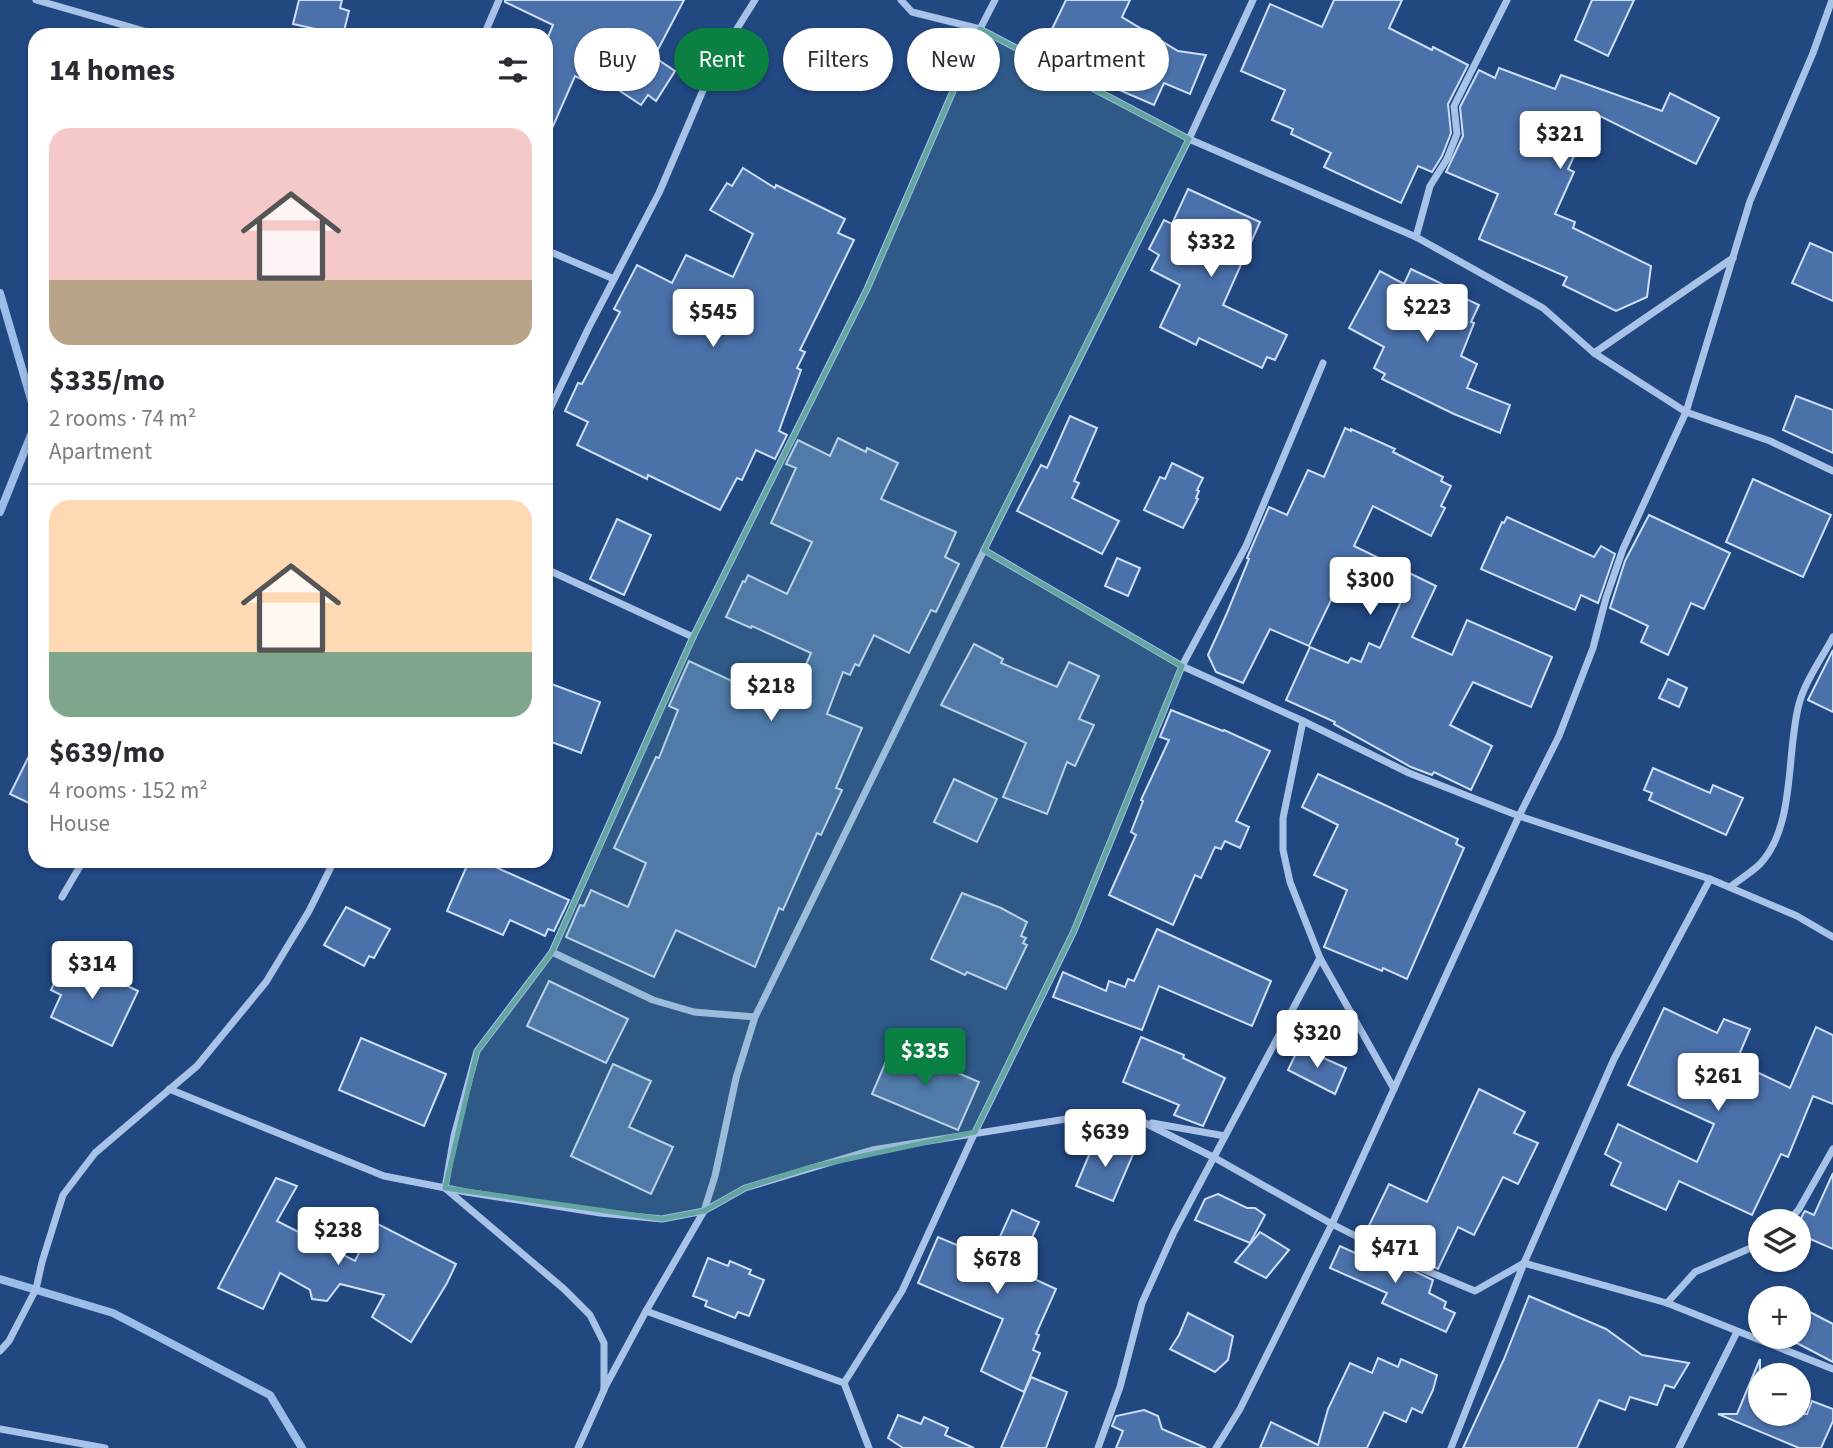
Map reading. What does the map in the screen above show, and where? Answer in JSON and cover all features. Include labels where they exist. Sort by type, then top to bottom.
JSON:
[{"type":"street","points":[[36,0],[134,28]]},
{"type":"street","points":[[487,28],[499,0]]},
{"type":"street","points":[[553,403],[659,193],[713,67],[755,0]]},
{"type":"street","points":[[901,0],[912,12],[976,28]]},
{"type":"street","points":[[981,28],[995,0]]},
{"type":"street","points":[[578,1448],[604,1390],[646,1311],[704,1211],[715,1176],[736,1078],[755,1017],[1189,139],[1253,0]]},
{"type":"street","points":[[1416,237],[1430,186],[1447,159],[1457,134],[1454,106],[1507,0]]},
{"type":"street","points":[[1216,1448],[1240,1409],[1332,1224],[1519,817],[1559,736],[1593,648],[1623,548],[1686,412],[1750,201],[1814,53],[1832,0]]},
{"type":"street","points":[[1000,40],[1189,139],[1416,237],[1543,309],[1594,353],[1686,412],[1770,441],[1833,471]]},
{"type":"street","points":[[446,1188],[454,1136],[477,1051],[552,952],[693,636],[867,289],[953,91]]},
{"type":"street","points":[[553,253],[614,279]]},
{"type":"street","points":[[1594,353],[1734,257]]},
{"type":"street","points":[[844,1383],[902,1291],[975,1132],[1074,931],[1182,666],[1246,546],[1323,363]]},
{"type":"street","points":[[984,550],[1182,666],[1409,773],[1519,817],[1710,878],[1797,916],[1833,937]]},
{"type":"street","points":[[553,572],[693,636]]},
{"type":"street","points":[[1730,887],[1760,864],[1772,847],[1785,804],[1794,726],[1800,700],[1833,637]]},
{"type":"street","points":[[1303,721],[1283,818],[1283,850],[1290,882],[1320,958],[1394,1089]]},
{"type":"street","points":[[62,897],[79,868]]},
{"type":"street","points":[[0,1351],[9,1341],[36,1289],[63,1195],[95,1153],[197,1066],[266,982],[309,911],[330,868]]},
{"type":"street","points":[[1451,1448],[1524,1263],[1614,1059],[1710,878]]},
{"type":"street","points":[[552,952],[653,1000],[694,1012],[755,1017]]},
{"type":"street","points":[[1098,1448],[1120,1387],[1143,1303],[1174,1232],[1320,958]]},
{"type":"street","points":[[169,1089],[384,1176],[600,1213],[662,1219],[704,1211],[745,1188],[872,1150],[975,1132],[1104,1113],[1225,1136]]},
{"type":"street","points":[[1141,1121],[1332,1224],[1413,1265],[1475,1291],[1524,1263],[1667,1304],[1833,1369]]},
{"type":"street","points":[[1799,1209],[1833,1149]]},
{"type":"street","points":[[446,1188],[564,1289],[590,1315],[604,1343],[604,1390]]},
{"type":"street","points":[[1667,1304],[1695,1272],[1748,1249]]},
{"type":"street","points":[[646,1311],[844,1383],[869,1448]]},
{"type":"street","points":[[1679,1448],[1737,1332]]},
{"type":"street","points":[[0,1429],[105,1448]]},
{"type":"highlighted area","points":[[980,29],[1189,139],[984,550],[1182,666],[1074,931],[975,1132],[811,1167],[745,1188],[704,1211],[662,1219],[445,1188],[477,1051],[552,952],[693,637],[867,289]]},
{"type":"building","points":[[299,0],[342,0],[340,8],[349,11],[345,28],[311,28],[293,24]]},
{"type":"building","points":[[505,0],[684,0],[660,46],[660,28],[574,28],[574,78],[553,126],[553,25]]},
{"type":"building","points":[[1066,0],[1130,0],[1122,17],[1140,28],[1052,28]]},
{"type":"building","points":[[1334,0],[1402,0],[1389,28],[1468,65],[1448,104],[1451,133],[1442,156],[1432,172],[1418,166],[1401,203],[1324,167],[1331,153],[1291,134],[1293,129],[1272,120],[1285,90],[1241,71],[1270,4],[1322,27]]},
{"type":"building","points":[[1592,0],[1634,0],[1608,56],[1575,40]]},
{"type":"building","points":[[1169,46],[1178,51],[1206,55],[1190,94],[1169,85]]},
{"type":"building","points":[[660,61],[674,73],[656,101],[648,95],[641,105],[620,91],[660,91]]},
{"type":"building","points":[[1499,68],[1555,89],[1561,75],[1662,111],[1670,93],[1719,118],[1696,164],[1594,113],[1568,169],[1574,172],[1555,214],[1575,222],[1573,228],[1651,266],[1647,297],[1616,311],[1563,285],[1567,277],[1479,239],[1498,194],[1446,172],[1463,136],[1460,107],[1479,70],[1495,78]]},
{"type":"building","points":[[1122,91],[1160,91],[1154,105]]},
{"type":"building","points":[[743,168],[775,188],[776,185],[845,219],[838,233],[854,240],[800,350],[805,352],[797,368],[801,370],[779,431],[787,435],[775,459],[756,450],[742,480],[737,478],[720,510],[577,445],[588,422],[565,411],[578,383],[582,384],[620,312],[614,309],[637,265],[672,283],[686,255],[733,277],[753,234],[710,210],[727,183],[732,186]]},
{"type":"building","points":[[1188,189],[1260,222],[1223,305],[1287,335],[1275,360],[1267,357],[1262,368],[1199,338],[1196,345],[1160,327],[1180,285],[1151,270],[1159,255],[1149,249],[1164,220],[1172,224]]},
{"type":"building","points":[[1810,243],[1833,253],[1833,301],[1792,283]]},
{"type":"building","points":[[1411,269],[1465,295],[1464,298],[1479,305],[1461,356],[1477,364],[1467,388],[1510,405],[1500,433],[1382,379],[1385,374],[1374,368],[1384,347],[1349,328],[1380,271],[1404,284]]},
{"type":"building","points":[[1796,396],[1833,410],[1833,453],[1783,430]]},
{"type":"building","points":[[1070,416],[1097,428],[1074,481],[1079,483],[1072,498],[1119,521],[1102,554],[1017,511],[1041,465],[1047,468]]},
{"type":"building","points":[[1345,428],[1395,449],[1393,452],[1443,477],[1441,481],[1451,486],[1441,506],[1445,508],[1431,536],[1373,506],[1354,546],[1436,586],[1412,637],[1452,655],[1467,620],[1552,657],[1531,707],[1473,682],[1450,725],[1492,746],[1471,790],[1434,772],[1432,775],[1411,767],[1334,724],[1335,722],[1286,700],[1310,647],[1348,663],[1351,658],[1361,662],[1369,643],[1380,648],[1404,595],[1359,575],[1347,602],[1333,596],[1309,646],[1270,629],[1243,683],[1216,672],[1208,655],[1269,507],[1287,515],[1308,470],[1324,477]]},
{"type":"building","points":[[838,438],[866,452],[867,448],[898,463],[881,499],[956,532],[945,557],[959,564],[936,612],[931,610],[909,653],[874,635],[859,666],[855,664],[850,675],[843,672],[827,714],[862,728],[836,788],[842,790],[821,835],[817,833],[783,910],[779,908],[755,967],[676,930],[654,977],[566,937],[580,905],[584,906],[591,890],[628,907],[646,863],[614,848],[656,757],[659,758],[678,710],[669,706],[689,661],[788,707],[811,653],[726,617],[748,575],[787,594],[812,542],[771,523],[796,468],[786,464],[798,440],[830,456]]},
{"type":"building","points":[[1172,463],[1203,478],[1197,490],[1198,499],[1183,528],[1144,510],[1160,477],[1165,479]]},
{"type":"building","points":[[1753,479],[1831,515],[1803,577],[1726,542]]},
{"type":"building","points":[[1649,515],[1730,553],[1704,609],[1691,603],[1668,655],[1641,642],[1648,626],[1610,608],[1625,561]]},
{"type":"building","points":[[1507,517],[1594,557],[1601,546],[1615,554],[1598,603],[1581,595],[1575,610],[1481,569],[1502,522],[1504,523]]},
{"type":"building","points":[[617,519],[651,535],[624,595],[590,579]]},
{"type":"building","points":[[1117,558],[1140,568],[1128,596],[1105,586]]},
{"type":"building","points":[[974,644],[1003,659],[1001,663],[1057,687],[1069,662],[1099,676],[1079,719],[1094,725],[1075,766],[1067,762],[1047,814],[1003,797],[1026,743],[941,705]]},
{"type":"building","points":[[1833,650],[1833,712],[1808,700]]},
{"type":"building","points":[[1668,679],[1687,688],[1679,707],[1659,698]]},
{"type":"building","points":[[553,685],[600,702],[581,753],[553,743]]},
{"type":"building","points":[[1171,710],[1270,751],[1236,821],[1249,827],[1240,848],[1225,841],[1221,849],[1215,847],[1201,878],[1195,875],[1173,925],[1109,895],[1136,835],[1131,832],[1143,801],[1141,800],[1169,740],[1160,737]]},
{"type":"building","points":[[28,758],[28,803],[10,794]]},
{"type":"building","points":[[1653,768],[1710,793],[1713,785],[1743,798],[1726,835],[1649,800],[1652,793],[1644,790]]},
{"type":"building","points":[[1318,774],[1458,839],[1456,844],[1464,848],[1407,979],[1324,947],[1347,890],[1314,875],[1338,825],[1302,807]]},
{"type":"building","points":[[954,779],[997,799],[977,842],[934,822]]},
{"type":"building","points":[[466,868],[498,868],[569,900],[554,931],[548,929],[545,936],[510,920],[503,935],[447,911]]},
{"type":"building","points":[[962,893],[1001,908],[1027,922],[1021,936],[1026,938],[1023,943],[1027,945],[1006,989],[967,972],[965,975],[931,959]]},
{"type":"building","points":[[346,907],[390,929],[374,958],[369,956],[364,966],[324,945]]},
{"type":"building","points":[[1157,929],[1271,981],[1252,1026],[1159,986],[1142,1030],[1053,997],[1063,972],[1106,991],[1109,981],[1125,987],[1128,979],[1134,981]]},
{"type":"building","points":[[67,957],[138,991],[112,1046],[51,1017],[61,995],[51,990]]},
{"type":"building","points":[[549,981],[628,1019],[606,1063],[527,1026]]},
{"type":"building","points":[[1664,1008],[1717,1033],[1724,1019],[1750,1029],[1736,1062],[1790,1088],[1816,1027],[1833,1035],[1833,1104],[1813,1096],[1788,1157],[1781,1154],[1755,1209],[1748,1209],[1748,1213],[1679,1181],[1666,1210],[1611,1185],[1621,1163],[1605,1154],[1618,1124],[1697,1162],[1714,1124],[1628,1085]]},
{"type":"building","points":[[1141,1037],[1184,1055],[1183,1058],[1225,1078],[1203,1126],[1174,1115],[1179,1105],[1123,1082]]},
{"type":"building","points":[[361,1038],[446,1074],[424,1126],[339,1090]]},
{"type":"building","points":[[893,1045],[979,1082],[958,1130],[872,1094]]},
{"type":"building","points":[[1299,1047],[1346,1068],[1335,1094],[1288,1070]]},
{"type":"building","points":[[613,1064],[651,1081],[629,1127],[673,1147],[651,1194],[571,1156]]},
{"type":"building","points":[[1479,1089],[1525,1112],[1514,1133],[1538,1143],[1518,1184],[1503,1177],[1474,1235],[1458,1227],[1438,1269],[1365,1234],[1389,1184],[1427,1202]]},
{"type":"building","points":[[1097,1136],[1134,1152],[1113,1201],[1076,1186]]},
{"type":"building","points":[[1833,1173],[1833,1249],[1811,1239],[1811,1214],[1814,1215]]},
{"type":"building","points":[[276,1178],[297,1186],[277,1221],[355,1261],[374,1222],[456,1264],[411,1342],[372,1317],[384,1295],[340,1284],[327,1301],[312,1299],[310,1290],[280,1273],[263,1309],[218,1288]]},
{"type":"building","points":[[1218,1194],[1247,1208],[1255,1208],[1265,1215],[1250,1243],[1195,1220],[1205,1199]]},
{"type":"building","points":[[1012,1210],[1039,1222],[1017,1271],[1056,1289],[1036,1334],[1039,1335],[1033,1350],[1040,1353],[1024,1392],[981,1371],[1003,1319],[918,1283],[938,1237],[990,1259]]},
{"type":"building","points":[[1260,1232],[1289,1250],[1266,1278],[1235,1262]]},
{"type":"building","points":[[1359,1245],[1433,1280],[1429,1293],[1446,1302],[1444,1308],[1455,1313],[1446,1332],[1382,1303],[1387,1293],[1330,1268],[1340,1246],[1355,1253]]},
{"type":"building","points":[[708,1258],[728,1266],[730,1261],[751,1270],[749,1274],[764,1280],[749,1316],[738,1312],[735,1318],[705,1306],[707,1301],[693,1296]]},
{"type":"building","points":[[1529,1296],[1606,1329],[1642,1355],[1689,1363],[1674,1388],[1665,1385],[1657,1405],[1630,1397],[1625,1410],[1599,1400],[1577,1448],[1463,1448],[1504,1359]]},
{"type":"building","points":[[1188,1313],[1233,1336],[1228,1360],[1215,1372],[1170,1349]]},
{"type":"building","points":[[1811,1313],[1833,1324],[1833,1362],[1808,1349],[1811,1349]]},
{"type":"building","points":[[1378,1358],[1398,1367],[1401,1359],[1437,1375],[1422,1413],[1412,1408],[1406,1422],[1384,1412],[1367,1448],[1260,1448],[1271,1422],[1318,1445],[1328,1409],[1350,1363],[1372,1373]]},
{"type":"building","points":[[1031,1377],[1067,1392],[1046,1448],[1001,1448]]},
{"type":"building","points":[[1748,1388],[1748,1426],[1811,1426],[1812,1401],[1833,1409],[1833,1421],[1821,1448],[1799,1448],[1718,1414],[1737,1414]]},
{"type":"building","points":[[1144,1410],[1158,1416],[1162,1429],[1206,1448],[1116,1448],[1123,1431],[1112,1426],[1116,1416]]},
{"type":"building","points":[[898,1415],[921,1424],[924,1417],[948,1428],[945,1435],[974,1448],[903,1448],[888,1438]]},
{"type":"waterway","points":[[0,293],[28,389]]},
{"type":"waterway","points":[[0,512],[28,442]]},
{"type":"waterway","points":[[0,1279],[113,1313],[270,1395],[302,1448]]}]
